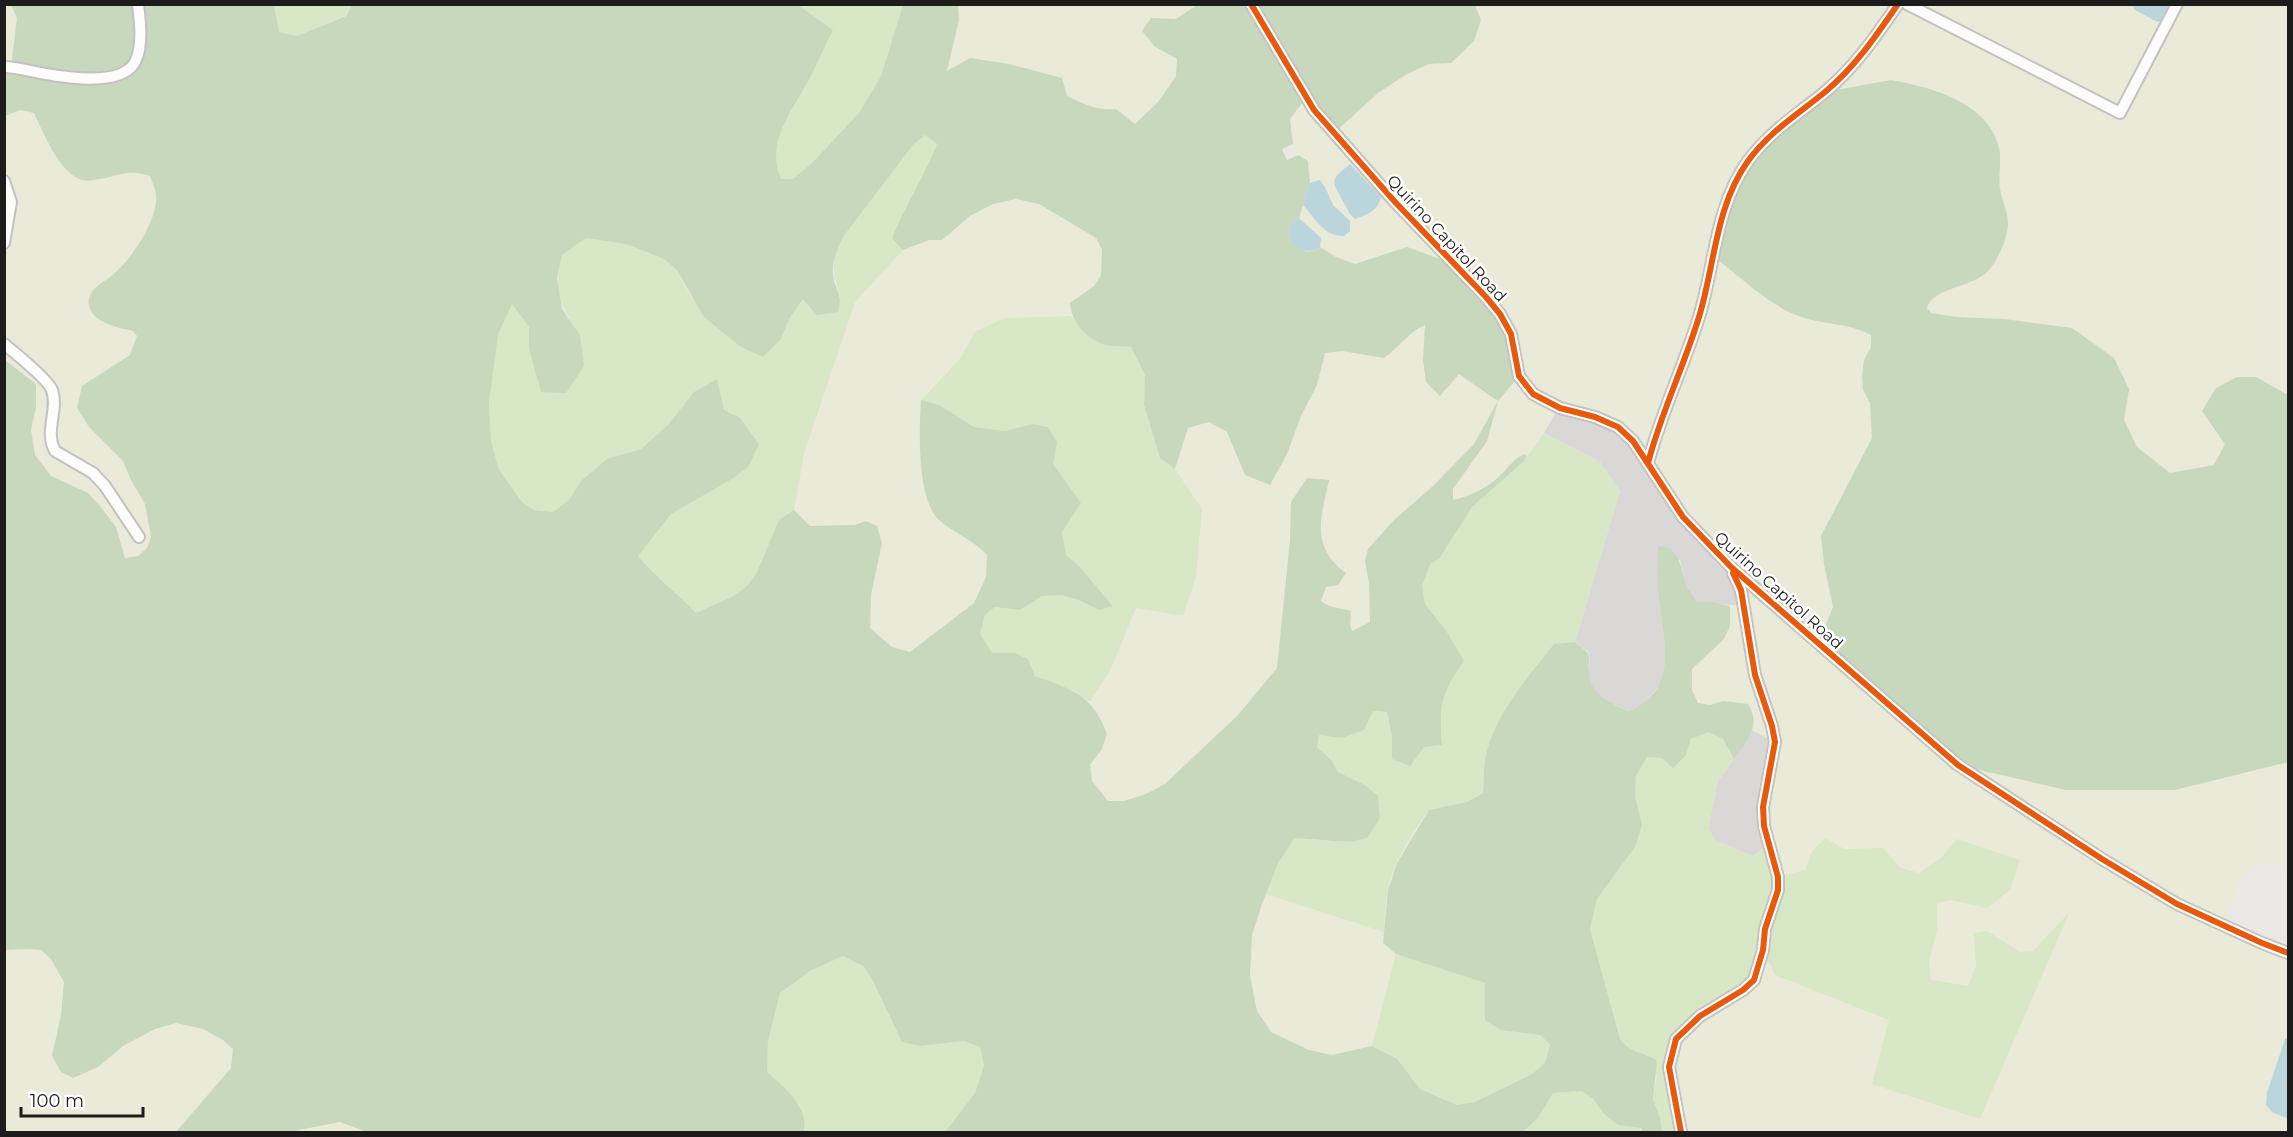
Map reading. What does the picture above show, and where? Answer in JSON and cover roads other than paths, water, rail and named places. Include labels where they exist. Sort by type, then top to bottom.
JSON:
[{"type":"street","points":[[4,67],[64,77],[111,78],[128,70],[136,60],[139,45],[138,4]]},
{"type":"street","name":"Quirino Capitol Road","points":[[1251,4],[1314,110],[1396,203],[1500,314],[1511,334],[1519,376],[1533,394],[1560,408],[1595,417],[1618,427],[1633,441],[1683,518],[1731,567],[1958,765],[2102,859],[2177,904],[2289,953]]},
{"type":"street","points":[[1648,463],[1700,315],[1719,229],[1733,185],[1760,145],[1777,128],[1825,92],[1854,64],[1898,4]]},
{"type":"street","points":[[1906,4],[2120,113],[2177,4]]},
{"type":"street","points":[[4,181],[11,202],[4,243]]},
{"type":"street","points":[[4,344],[51,387],[54,401],[51,438],[55,451],[93,473],[105,486],[139,537]]},
{"type":"street","points":[[1681,1132],[1669,1067],[1676,1039],[1700,1016],[1743,990],[1754,980],[1764,950],[1765,929],[1778,890],[1778,877],[1764,826],[1763,807],[1775,742],[1755,675],[1742,590],[1731,567]]},
{"type":"water","points":[[1350,164],[1381,197],[1374,209],[1355,219],[1348,211],[1334,182],[1335,178]]},
{"type":"water","points":[[1320,180],[1333,205],[1350,221],[1350,231],[1344,236],[1331,234],[1303,205],[1310,183]]},
{"type":"water","points":[[1299,218],[1321,238],[1320,247],[1312,251],[1304,251],[1292,243],[1289,230]]},
{"type":"water","points":[[2288,1038],[2288,1119],[2272,1112],[2266,1105],[2267,1093],[2285,1039]]},
{"type":"waterway","points":[[2140,4],[2158,14],[2167,4]]}]
